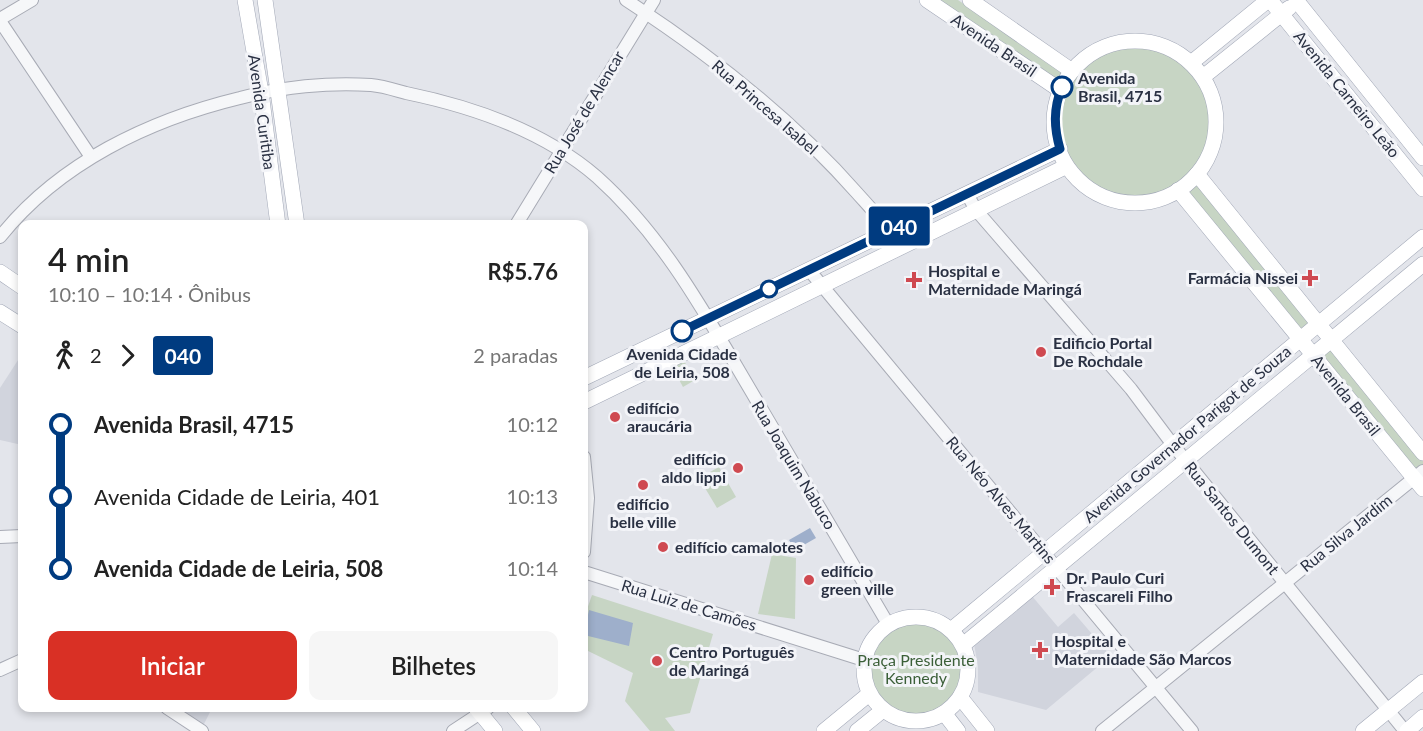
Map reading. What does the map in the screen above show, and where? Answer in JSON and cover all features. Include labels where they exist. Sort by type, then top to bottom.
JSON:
[{"type":"main road","name":"Avenida Curitiba","points":[[245,0],[261,92],[277,220]]},
{"type":"main road","name":"Avenida Curitiba","points":[[265,0],[296,220]]},
{"type":"main road","name":"Avenida Brasil","points":[[927,0],[1060,90]]},
{"type":"main road","name":"Avenida Brasil","points":[[970,0],[1072,71]]},
{"type":"main road","points":[[1191,63],[1269,0]]},
{"type":"main road","name":"Avenida Carneiro Leão","points":[[1269,0],[1423,189]]},
{"type":"main road","points":[[1203,77],[1297,1]]},
{"type":"main road","name":"Avenida Carneiro Leão","points":[[1297,1],[1423,158]]},
{"type":"main road","points":[[1143,41],[1169,48],[1191,63],[1203,77],[1215,109],[1216,127],[1210,152],[1197,174],[1178,190],[1160,198],[1141,202],[1121,201],[1102,195],[1065,167],[1055,131],[1055,111],[1060,90],[1072,71],[1092,53],[1116,43],[1125,42],[1143,41]]},
{"type":"main road","points":[[1375,130],[1391,118]]},
{"type":"main road","points":[[588,376],[1060,149]]},
{"type":"main road","points":[[588,400],[1065,167]]},
{"type":"main road","name":"Avenida Brasil","points":[[1197,174],[1423,453]]},
{"type":"main road","name":"Avenida Brasil","points":[[1178,190],[1300,339],[1420,479]]},
{"type":"main road","name":"Avenida Governador Parigot de Souza","points":[[951,630],[1423,237]]},
{"type":"main road","name":"Avenida Governador Parigot de Souza","points":[[963,645],[1423,264]]},
{"type":"main road","points":[[0,272],[18,284]]},
{"type":"main road","points":[[0,312],[18,323]]},
{"type":"main road","points":[[909,616],[932,619],[951,630],[963,645],[968,672],[960,698],[944,713],[920,721],[907,721],[883,710],[869,694],[865,682],[864,660],[872,639],[888,624],[909,616]]},
{"type":"main road","points":[[1363,731],[1423,682]]},
{"type":"main road","points":[[824,731],[869,694]]},
{"type":"main road","points":[[960,698],[987,731]]},
{"type":"main road","points":[[857,731],[883,710]]},
{"type":"main road","points":[[483,712],[495,731]]},
{"type":"main road","points":[[517,712],[533,731]]},
{"type":"main road","points":[[944,713],[958,731]]},
{"type":"main road","points":[[1406,731],[1423,717]]},
{"type":"street","points":[[32,0],[0,20],[91,157]]},
{"type":"street","name":"Rua Princesa Isabel","points":[[626,0],[693,45],[784,121],[833,166],[890,231]]},
{"type":"street","name":"Rua José de Alencar","points":[[519,220],[654,0]]},
{"type":"street","name":"Rua Joaquim Nabuco","points":[[0,237],[59,179],[91,157],[160,123],[204,107],[261,92],[372,85],[456,105],[503,122],[561,150],[597,177],[634,216],[670,260],[709,318],[888,624]]},
{"type":"street","name":"Rua Santos Dumont","points":[[968,194],[976,210],[1116,372],[1406,731]]},
{"type":"street","points":[[890,231],[896,248]]},
{"type":"street","name":"Rua Néo Alves Martins","points":[[809,270],[1192,731]]},
{"type":"street","name":"Rua Silva Jardim","points":[[1102,731],[1285,582],[1420,479]]},
{"type":"street","points":[[0,537],[18,536]]},
{"type":"street","name":"Rua Luiz de Camões","points":[[588,573],[864,660]]},
{"type":"street","points":[[0,670],[18,662]]},
{"type":"street","points":[[173,712],[202,731]]},
{"type":"street","points":[[453,731],[479,712]]},
{"type":"shaded area","points":[[18,360],[18,444],[0,440],[0,388]]},
{"type":"shaded area","name":"Hospital e Maternidade São Marcos","points":[[1032,596],[1058,627],[1074,613],[1111,656],[1046,710],[978,692],[978,666],[974,644]]},
{"type":"shaded area","points":[[173,712],[210,712],[201,730]]},
{"type":"green space","points":[[934,0],[958,0],[1068,75],[1095,54],[1126,45],[1155,48],[1182,60],[1202,81],[1214,107],[1213,139],[1197,174],[1314,328],[1303,337],[1178,190],[1148,199],[1117,199],[1089,189],[1076,179],[1065,167],[1056,140],[1060,90]]},
{"type":"green space","points":[[1327,344],[1423,461],[1423,481],[1318,352]]},
{"type":"green space","points":[[683,359],[695,380],[683,387],[671,365]]},
{"type":"green space","points":[[719,467],[736,497],[717,508],[699,478]]},
{"type":"green space","points":[[772,554],[796,558],[795,619],[758,614]]},
{"type":"green space","name":"Centro Português de Maringá","points":[[592,595],[713,634],[690,713],[665,718],[675,731],[650,731],[625,701],[633,673],[588,651],[588,606]]},
{"type":"green space","name":"Praça Presidente Kennedy","points":[[916,617],[936,621],[953,632],[964,649],[968,669],[964,689],[953,706],[936,717],[916,721],[896,717],[879,706],[868,689],[864,669],[868,649],[879,632],[896,621]]},
{"type":"water","points":[[810,528],[816,538],[795,550],[789,540]]},
{"type":"water","points":[[589,610],[633,623],[629,646],[588,636]]},
{"type":"bus line","name":"040","points":[[682,331],[1060,149],[1055,131],[1055,111],[1062,87]]},
{"type":"place","name":"Avenida Brasil, 4715","points":[[1062,87]]},
{"type":"place","name":"Farmácia Nissei","points":[[1310,278]]},
{"type":"place","name":"Hospital e Maternidade Maringá","points":[[914,280]]},
{"type":"place","name":"Avenida Cidade de Leiria, 508","points":[[682,331]]},
{"type":"place","name":"Edificio Portal De Rochdale","points":[[1041,352]]},
{"type":"place","name":"edifício araucária","points":[[615,417]]},
{"type":"place","name":"edifício aldo lippi","points":[[738,468]]},
{"type":"place","name":"edifício belle ville","points":[[643,485]]},
{"type":"place","name":"edifício camalotes","points":[[663,547]]},
{"type":"place","name":"edifício green ville","points":[[809,580]]},
{"type":"place","name":"Dr. Paulo Curi Frascareli Filho","points":[[1052,587]]},
{"type":"place","name":"Hospital e Maternidade São Marcos","points":[[1040,650]]},
{"type":"place","name":"Centro Português de Maringá","points":[[657,661]]}]
